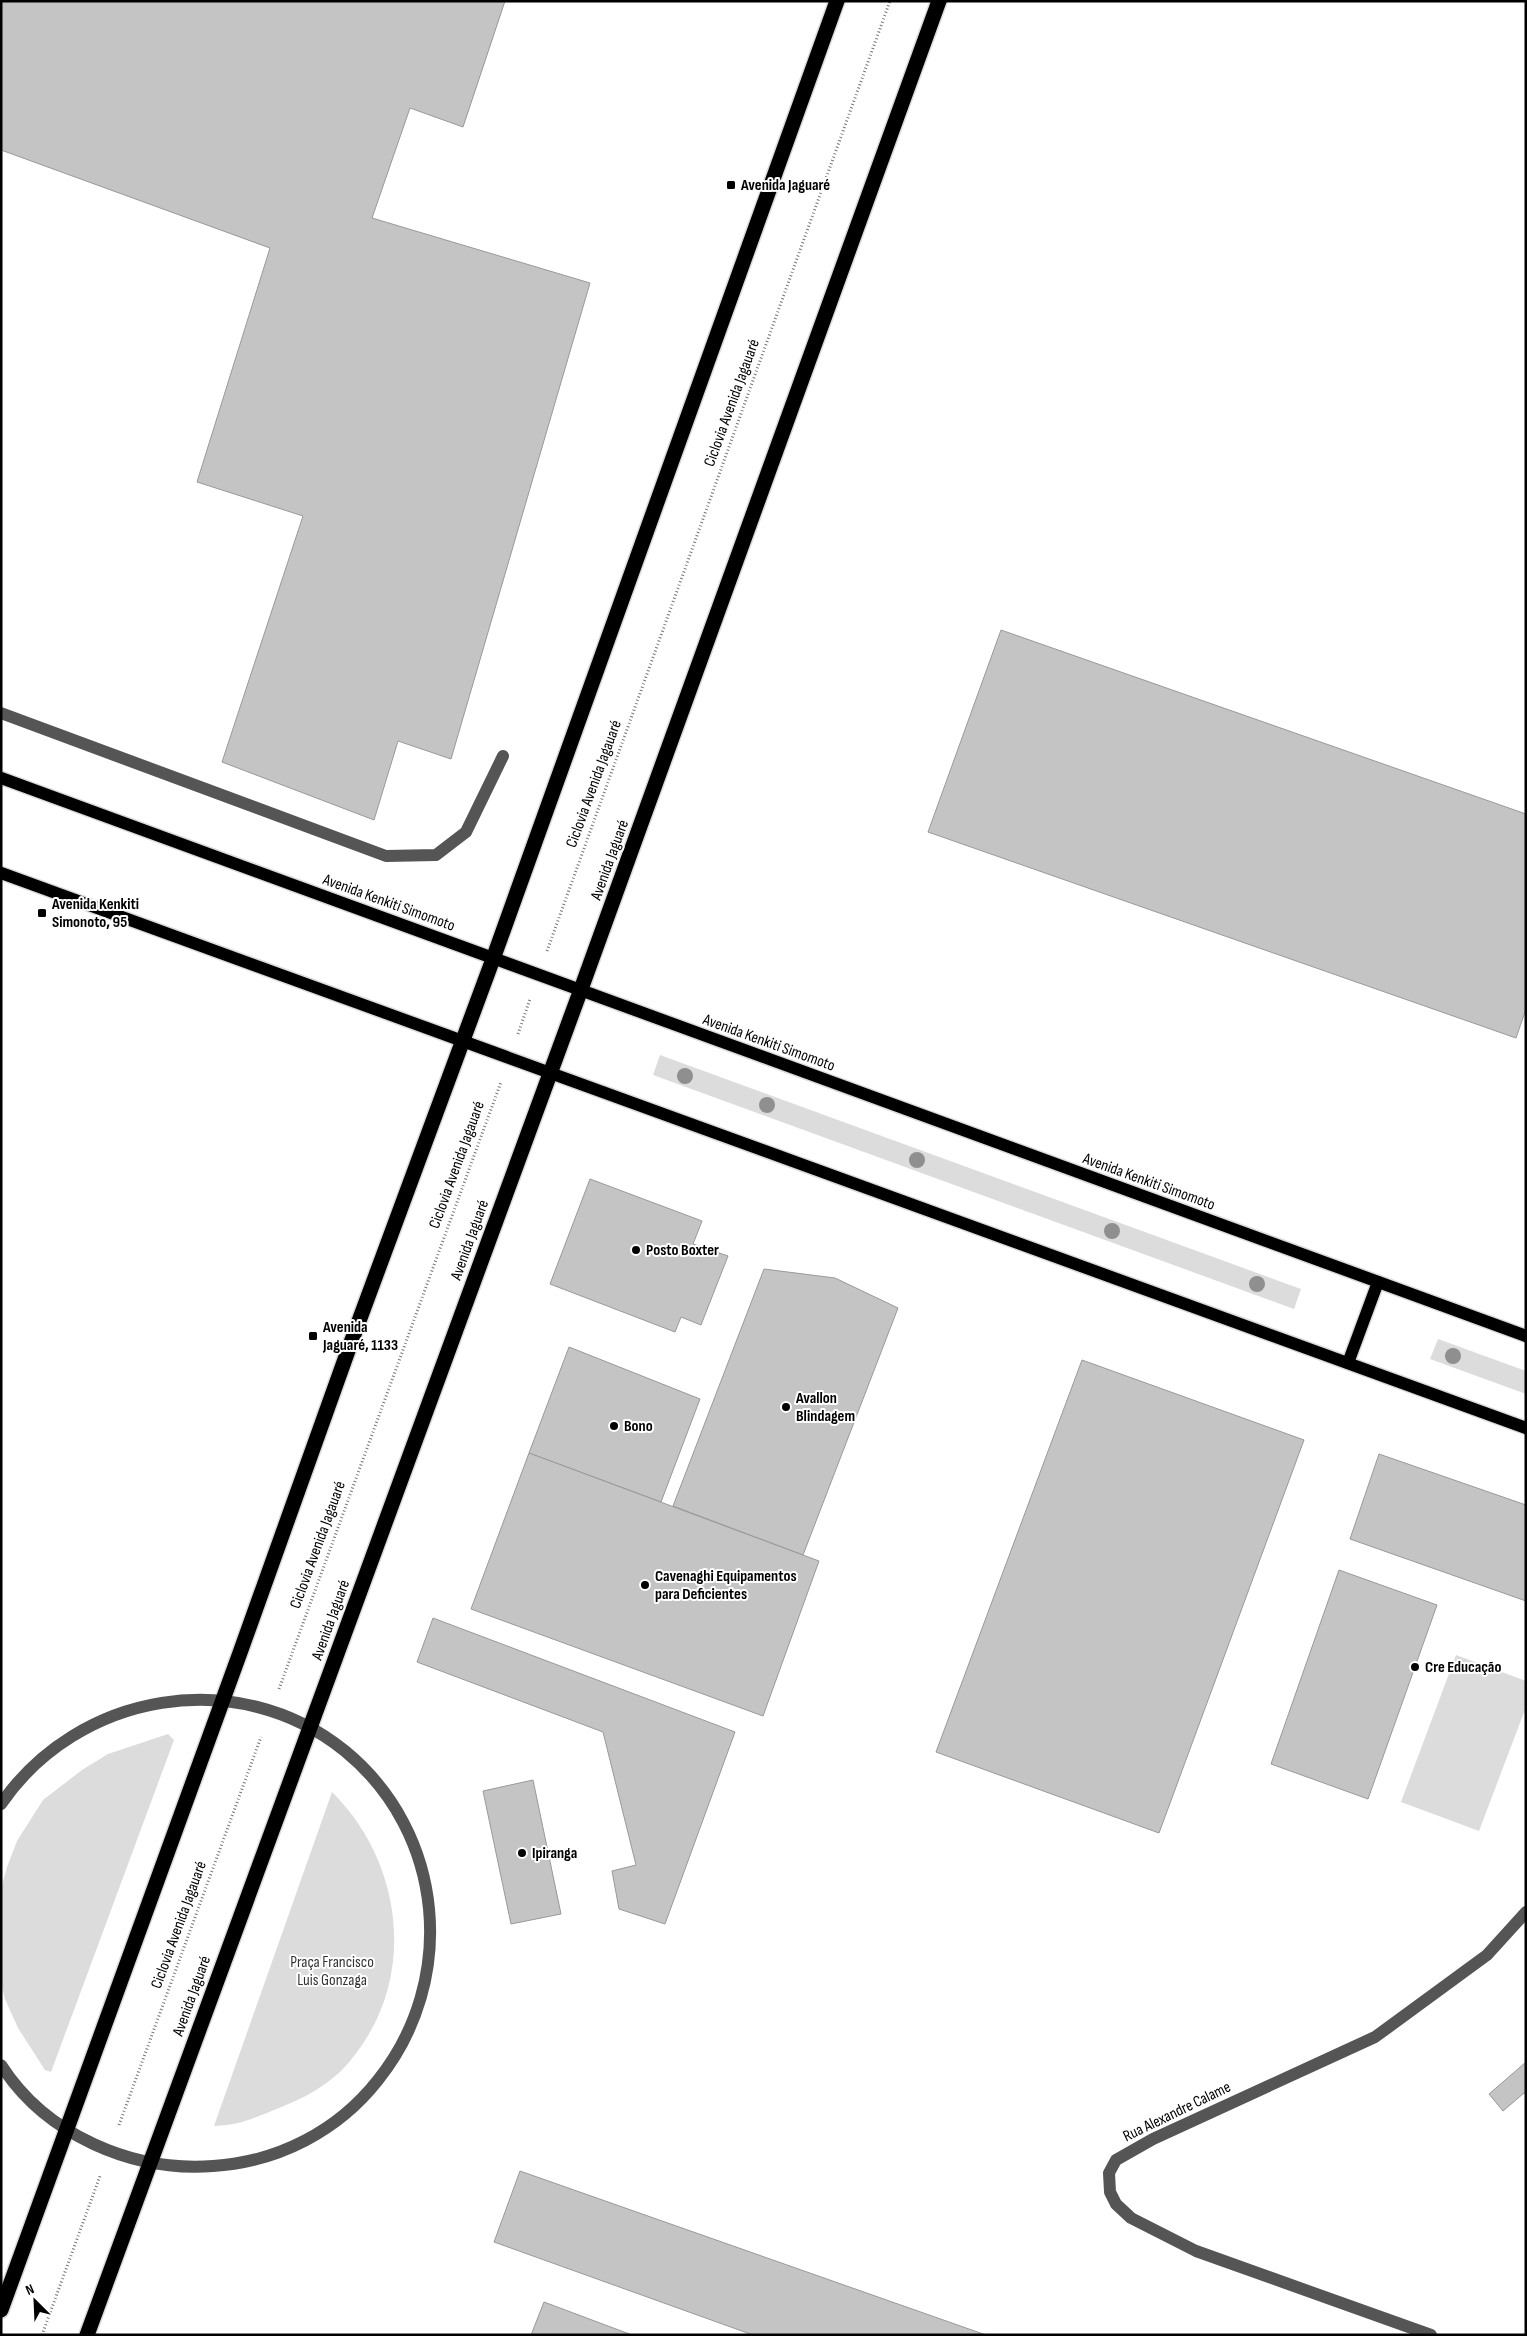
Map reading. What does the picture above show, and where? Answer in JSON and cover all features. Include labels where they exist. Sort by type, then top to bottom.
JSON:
[{"type":"highway","points":[[1,2310],[223,1701],[345,1357],[493,959],[837,1]]},
{"type":"highway","name":"Avenida Jaguaré","points":[[87,2335],[580,992],[939,1]]},
{"type":"main road","name":"Avenida Kenkiti Simomoto","points":[[1,778],[580,992],[1526,1336]]},
{"type":"main road","points":[[1,873],[1526,1428]]},
{"type":"main road","points":[[1348,1363],[1378,1282]]},
{"type":"street","points":[[1,713],[386,856],[436,855],[466,832],[503,756]]},
{"type":"street","points":[[1,1804],[13,1787],[40,1758],[71,1735],[106,1718],[143,1706],[182,1700],[223,1701],[270,1711],[309,1728],[344,1751],[372,1778],[395,1808],[413,1842],[425,1879],[431,1917],[430,1956],[423,1994],[413,2021],[391,2064],[367,2094],[338,2120],[305,2141],[269,2156],[231,2165],[192,2168],[150,2163],[109,2152],[67,2130],[35,2105],[8,2076],[1,2065]]},
{"type":"street","name":"Rua Alexandre Calame","points":[[1431,2335],[1196,2251],[1126,2213],[1116,2204],[1110,2192],[1109,2173],[1116,2160],[1152,2140],[1375,2037],[1487,1955],[1526,1912]]},
{"type":"path","name":"Ciclovia Avenida Jagauaré","points":[[42,2335],[510,1058],[890,1]]},
{"type":"green space","points":[[660,1055],[1301,1289],[1294,1309],[653,1075]]},
{"type":"green space","points":[[1438,1339],[1526,1371],[1526,1394],[1430,1359]]},
{"type":"green space","points":[[1456,1655],[1526,1681],[1526,1707],[1479,1831],[1401,1802]]},
{"type":"green space","points":[[168,1734],[174,1740],[51,2072],[45,2070],[18,2028],[5,1999],[1,1983],[1,1889],[7,1867],[17,1841],[43,1800],[82,1770],[108,1754]]},
{"type":"green space","name":"Praça Francisco Luis Gonzaga","points":[[332,1792],[354,1818],[372,1847],[385,1879],[392,1912],[394,1945],[390,1979],[380,2011],[364,2042],[353,2058],[339,2073],[323,2085],[298,2100],[255,2118],[240,2123],[214,2126]]},
{"type":"building","points":[[1,1],[505,1],[463,127],[410,108],[372,218],[590,283],[451,759],[398,741],[374,820],[222,762],[303,516],[197,482],[270,248],[1,150]]},
{"type":"building","points":[[1001,630],[1526,814],[1526,1009],[1516,1038],[928,832]]},
{"type":"building","name":"Posto Boxter","points":[[590,1179],[702,1221],[693,1244],[728,1256],[701,1325],[681,1317],[675,1332],[550,1284]]},
{"type":"building","name":"Avallon Blindagem","points":[[764,1269],[835,1278],[898,1308],[803,1555],[673,1506]]},
{"type":"building","name":"Bono","points":[[569,1347],[700,1399],[661,1502],[529,1453]]},
{"type":"building","points":[[1082,1360],[1304,1440],[1159,1833],[936,1752]]},
{"type":"building","name":"Cavenaghi Equipamentos para Deficientes","points":[[529,1453],[819,1561],[763,1716],[471,1609]]},
{"type":"building","points":[[1379,1454],[1526,1505],[1526,1601],[1350,1539]]},
{"type":"building","points":[[1339,1570],[1437,1605],[1368,1799],[1271,1764]]},
{"type":"building","points":[[433,1618],[735,1732],[665,1924],[619,1909],[612,1871],[636,1865],[603,1732],[417,1662]]},
{"type":"building","name":"Ipiranga","points":[[533,1780],[561,1914],[511,1924],[483,1791]]},
{"type":"building","points":[[1526,2062],[1526,2094],[1524,2093],[1503,2111],[1489,2094]]},
{"type":"building","points":[[520,2171],[986,2335],[753,2335],[494,2242]]},
{"type":"building","points":[[544,2302],[632,2335],[531,2335]]},
{"type":"place","name":"Avenida Jaguaré","points":[[731,185]]},
{"type":"place","name":"Avenida Kenkiti Simonoto, 95","points":[[42,913]]},
{"type":"place","name":"Posto Boxter","points":[[636,1250]]},
{"type":"place","name":"Avenida Jaguaré, 1133","points":[[313,1336]]},
{"type":"place","name":"Avallon Blindagem","points":[[786,1407]]},
{"type":"place","name":"Bono","points":[[614,1426]]},
{"type":"place","name":"Cavenaghi Equipamentos para Deficientes","points":[[645,1585]]},
{"type":"place","name":"Cre Educação","points":[[1415,1667]]},
{"type":"place","name":"Ipiranga","points":[[522,1853]]}]
